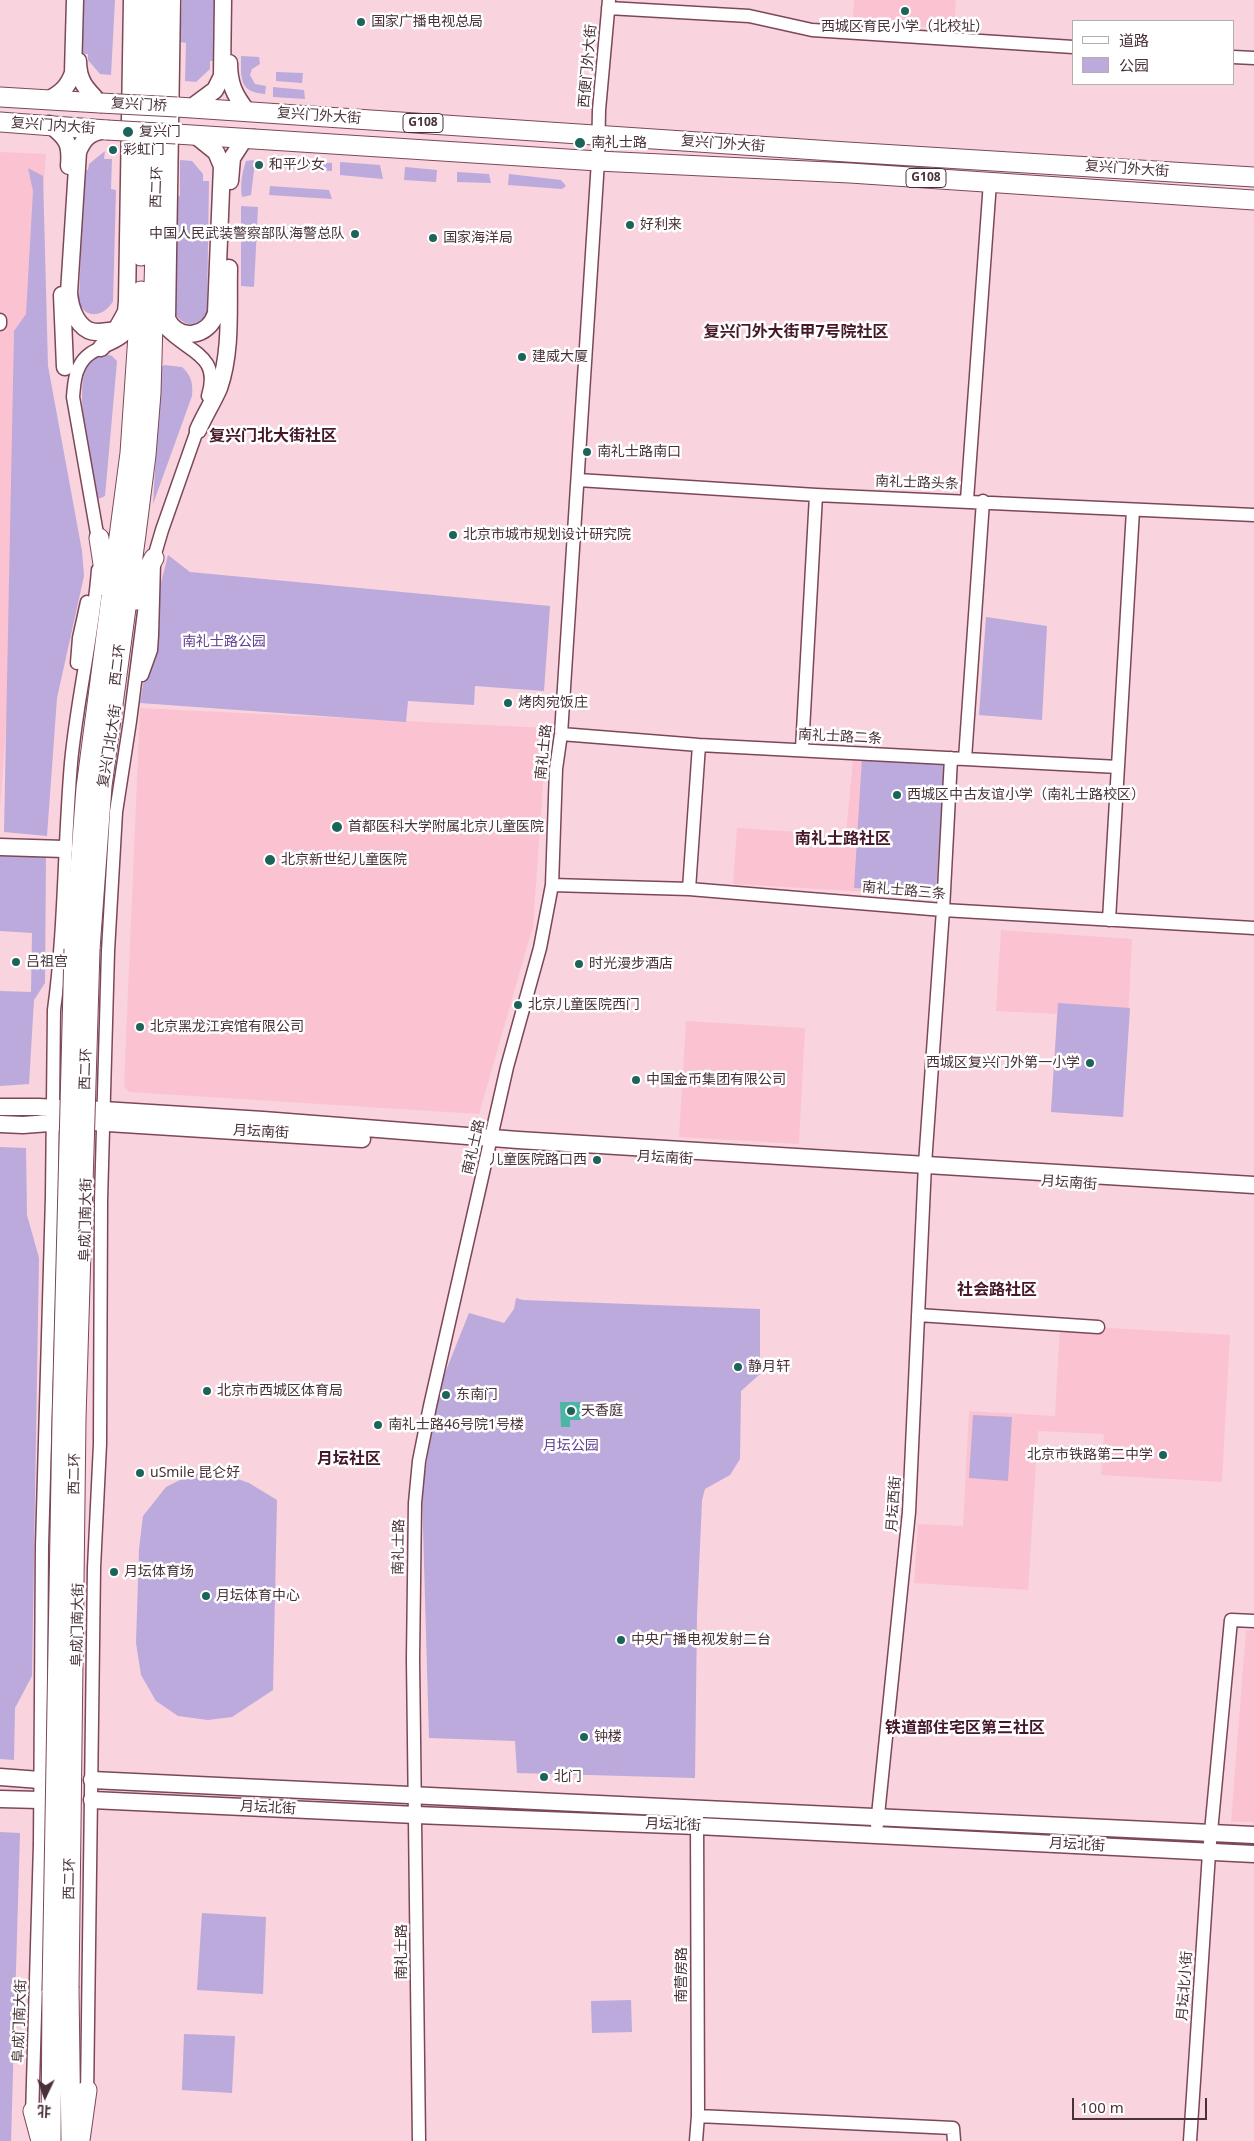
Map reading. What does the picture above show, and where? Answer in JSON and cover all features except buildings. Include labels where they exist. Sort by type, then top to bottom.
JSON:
[{"type":"highway","name":"西二环","points":[[51,2141],[61,1989],[62,1420],[82,949],[86,788],[146,454],[151,393],[146,301],[146,0]]},
{"type":"highway","name":"西二环","points":[[146,301],[162,0]]},
{"type":"highway","name":"复兴门内大街","points":[[0,97],[100,103]]},
{"type":"highway","name":"复兴门桥","points":[[100,103],[185,107]]},
{"type":"highway","name":"复兴门外大街","points":[[185,107],[1254,177]]},
{"type":"highway","name":"复兴门内大街","points":[[0,122],[49,124],[107,130]]},
{"type":"highway","name":"复兴门桥","points":[[107,130],[186,135]]},
{"type":"highway","name":"复兴门外大街","points":[[186,135],[598,161],[850,173],[1254,200]]},
{"type":"highway","points":[[98,538],[115,627],[135,613],[142,580],[154,558]]},
{"type":"highway","name":"西二环","points":[[61,1989],[71,2141]]},
{"type":"highway","points":[[80,2141],[87,2090]]},
{"type":"highway","points":[[33,2111],[41,2141]]},
{"type":"main road","points":[[48,100],[62,92],[73,74],[75,0]]},
{"type":"main road","points":[[79,0],[78,73],[86,89],[100,103]]},
{"type":"main road","points":[[101,348],[116,330],[126,312],[127,301],[132,0]]},
{"type":"main road","points":[[172,0],[167,319],[179,341]]},
{"type":"main road","points":[[185,107],[215,90],[222,76],[223,0]]},
{"type":"main road","points":[[232,0],[229,76],[237,99],[247,111]]},
{"type":"main road","points":[[49,124],[62,134],[68,143],[70,151],[62,292],[65,367]]},
{"type":"main road","points":[[107,130],[91,133],[82,142],[78,152],[69,292],[74,313],[79,322],[89,331],[116,330]]},
{"type":"main road","points":[[169,323],[173,328],[184,334],[202,333],[212,324],[216,313],[222,166],[216,152],[186,135]]},
{"type":"main road","points":[[198,430],[218,388],[226,353],[231,164],[239,145],[243,141],[254,138]]},
{"type":"main road","points":[[0,847],[64,849]]},
{"type":"main road","points":[[0,1107],[53,1115]]},
{"type":"main road","points":[[0,1124],[53,1115]]},
{"type":"main road","name":"月坛南街","points":[[53,1115],[103,1116],[925,1169],[1254,1185]]},
{"type":"main road","name":"月坛南街","points":[[925,1169],[1254,1196]]},
{"type":"main road","points":[[0,1777],[40,1780]]},
{"type":"main road","name":"月坛北街","points":[[92,1780],[1254,1835]]},
{"type":"main road","points":[[0,1799],[40,1800]]},
{"type":"main road","name":"月坛北街","points":[[92,1800],[416,1816],[876,1834],[1254,1854]]},
{"type":"street","points":[[608,4],[749,16],[812,30],[1072,47]]},
{"type":"street","name":"西便门外大街","points":[[598,161],[599,110],[608,4]]},
{"type":"street","points":[[1234,57],[1254,58]]},
{"type":"street","name":"南礼士路","points":[[418,2141],[416,1796],[413,1659],[415,1522],[419,1462],[507,1067],[540,948],[552,885],[556,769],[561,734],[598,161]]},
{"type":"street","points":[[967,500],[990,182]]},
{"type":"street","points":[[73,397],[75,377],[78,367],[84,359],[127,334],[146,301],[165,328],[179,341],[202,356],[211,370],[212,382],[198,430],[162,530],[154,558]]},
{"type":"street","points":[[53,1115],[54,1010],[58,980],[64,849],[73,745],[78,638],[87,602],[97,579],[98,538],[73,397],[65,367]]},
{"type":"street","name":"南礼士路头条","points":[[578,480],[816,495],[967,500],[1254,515]]},
{"type":"street","points":[[802,750],[816,495]]},
{"type":"street","points":[[965,759],[983,501]]},
{"type":"street","points":[[1109,920],[1134,510]]},
{"type":"street","name":"复兴门北大街","points":[[103,1116],[108,951],[116,812],[130,721],[138,706],[143,672],[151,650],[154,558]]},
{"type":"street","name":"南礼士路二条","points":[[561,734],[699,745],[1118,767]]},
{"type":"street","points":[[690,889],[699,745]]},
{"type":"street","name":"月坛西街","points":[[876,1834],[909,1512],[925,1169],[943,910],[951,758]]},
{"type":"street","name":"南礼士路三条","points":[[552,885],[690,889],[943,910],[1254,928]]},
{"type":"street","name":"阜成门南大街","points":[[31,2141],[40,1844],[42,1546],[53,1115]]},
{"type":"street","points":[[76,1199],[77,1115]]},
{"type":"street","name":"阜成门南大街","points":[[86,2141],[94,1568],[100,1444],[100,1200],[103,1116]]},
{"type":"street","points":[[52,1197],[100,1200]]},
{"type":"street","points":[[918,1315],[1098,1327]]},
{"type":"street","name":"月坛北小街","points":[[1190,2141],[1209,1853],[1230,1620],[1254,1621]]},
{"type":"street","points":[[40,1780],[92,1780]]},
{"type":"street","points":[[40,1800],[92,1800]]},
{"type":"street","name":"南营房路","points":[[696,2141],[698,2116],[697,1808]]},
{"type":"street","points":[[40,1844],[90,1845]]},
{"type":"street","points":[[698,2116],[953,2128],[954,2141]]},
{"type":"shaded area","name":"西城区育民小学（北校址）","points":[[854,0],[956,0],[954,29],[853,22]]},
{"type":"shaded area","points":[[0,152],[46,154],[0,811]]},
{"type":"shaded area","name":"首都医科大学附属北京儿童医院","points":[[140,708],[547,728],[533,926],[479,1114],[129,1092],[124,1086]]},
{"type":"shaded area","name":"西城区中古友谊小学（南礼士路校区）","points":[[853,760],[946,762],[937,896],[733,884],[737,828],[846,835]]},
{"type":"shaded area","name":"西城区复兴门外第一小学","points":[[1001,930],[1132,939],[1123,1117],[1051,1112],[1057,1014],[996,1011]]},
{"type":"shaded area","points":[[686,1021],[805,1028],[799,1144],[679,1137]]},
{"type":"shaded area","name":"北京市铁路第二中学","points":[[1060,1325],[1230,1335],[1222,1482],[1101,1475],[1104,1434],[1038,1431],[1028,1590],[914,1583],[918,1524],[963,1526],[969,1411],[1055,1416]]},
{"type":"shaded area","points":[[560,1402],[581,1402],[581,1420],[570,1420],[570,1427],[561,1427]]},
{"type":"shaded area","points":[[1246,1630],[1254,1630],[1254,1822],[1231,1822]]},
{"type":"green space","points":[[84,0],[115,0],[111,75],[100,74],[88,60],[88,54],[82,54]]},
{"type":"green space","points":[[182,0],[216,0],[214,61],[210,61],[210,69],[196,82],[185,81],[186,43],[180,42]]},
{"type":"green space","points":[[241,56],[259,57],[260,64],[252,69],[250,75],[255,84],[266,86],[265,94],[250,90],[243,83]]},
{"type":"green space","points":[[276,72],[303,73],[302,83],[276,81]]},
{"type":"green space","points":[[273,87],[304,90],[305,99],[273,97]]},
{"type":"green space","points":[[105,151],[104,159],[112,159],[111,189],[116,190],[113,301],[100,313],[90,314],[85,311],[79,301],[84,170],[88,170],[89,164]]},
{"type":"green space","points":[[271,159],[332,163],[332,171],[270,167]]},
{"type":"green space","points":[[180,160],[192,161],[203,174],[203,181],[209,181],[207,313],[201,322],[192,325],[178,318],[175,313],[176,197],[180,196]]},
{"type":"green space","points":[[253,160],[256,164],[251,195],[242,197],[242,174],[246,161]]},
{"type":"green space","points":[[340,162],[380,165],[383,179],[340,175]]},
{"type":"green space","points":[[405,167],[437,170],[436,182],[404,180]]},
{"type":"green space","points":[[28,168],[43,176],[48,366],[82,551],[84,576],[57,698],[47,836],[4,832],[14,331],[26,314],[33,191]]},
{"type":"green space","points":[[457,172],[489,174],[491,183],[457,182]]},
{"type":"green space","points":[[509,174],[561,180],[566,186],[562,189],[508,185]]},
{"type":"green space","points":[[270,186],[329,190],[332,199],[269,195]]},
{"type":"green space","points":[[241,206],[258,207],[254,287],[241,286]]},
{"type":"green space","points":[[106,354],[112,356],[117,361],[105,496],[98,499],[88,450],[82,391],[84,375],[89,364]]},
{"type":"green space","points":[[164,365],[182,367],[185,370],[191,380],[192,396],[153,504],[161,368]]},
{"type":"green space","name":"南礼士路公园","points":[[168,555],[190,572],[550,606],[544,691],[475,686],[474,705],[408,701],[406,722],[140,703],[158,595]]},
{"type":"green space","points":[[986,617],[1047,626],[1042,720],[979,715]]},
{"type":"green space","points":[[862,758],[944,763],[936,893],[854,888]]},
{"type":"green space","points":[[0,852],[46,853],[45,983],[34,1000],[29,1084],[0,1086],[0,991],[31,992],[32,933],[0,931]]},
{"type":"green space","points":[[1058,1003],[1130,1008],[1123,1117],[1051,1112]]},
{"type":"green space","points":[[0,1147],[26,1148],[27,1215],[39,1258],[32,1676],[15,1708],[14,1760],[0,1759]]},
{"type":"green space","name":"月坛公园","points":[[516,1298],[523,1300],[760,1309],[760,1374],[741,1391],[740,1459],[730,1475],[705,1489],[702,1500],[697,1614],[695,1778],[517,1773],[515,1741],[429,1738],[422,1493],[437,1393],[469,1313],[504,1323],[514,1309]]},
{"type":"green space","points":[[973,1415],[1012,1417],[1008,1481],[969,1478]]},
{"type":"green space","name":"月坛体育中心","points":[[221,1473],[249,1483],[277,1500],[273,1690],[232,1717],[208,1720],[178,1716],[156,1701],[141,1675],[136,1643],[139,1549],[143,1516],[166,1487],[192,1474]]},
{"type":"green space","points":[[0,1832],[20,1833],[11,2141],[0,2141]]},
{"type":"green space","points":[[202,1913],[266,1917],[263,1994],[197,1990]]},
{"type":"green space","points":[[631,2000],[632,2032],[592,2033],[591,2001]]},
{"type":"green space","points":[[184,2034],[235,2036],[232,2093],[182,2090]]},
{"type":"place","name":"西城区育民小学（北校址）","points":[[905,11]]},
{"type":"place","name":"国家广播电视总局","points":[[361,22]]},
{"type":"place","name":"复兴门","points":[[128,132]]},
{"type":"place","name":"南礼士路","points":[[580,143]]},
{"type":"place","name":"彩虹门","points":[[113,150]]},
{"type":"place","name":"和平少女","points":[[259,165]]},
{"type":"place","name":"好利来","points":[[630,225]]},
{"type":"place","name":"中国人民武装警察部队海警总队","points":[[355,234]]},
{"type":"place","name":"国家海洋局","points":[[433,238]]},
{"type":"place","name":"建威大厦","points":[[522,357]]},
{"type":"place","name":"南礼士路南口","points":[[587,452]]},
{"type":"place","name":"北京市城市规划设计研究院","points":[[453,535]]},
{"type":"place","name":"烤肉宛饭庄","points":[[508,703]]},
{"type":"place","name":"西城区中古友谊小学（南礼士路校区）","points":[[897,795]]},
{"type":"place","name":"首都医科大学附属北京儿童医院","points":[[337,827]]},
{"type":"place","name":"北京新世纪儿童医院","points":[[270,860]]},
{"type":"place","name":"吕祖宫","points":[[16,962]]},
{"type":"place","name":"时光漫步酒店","points":[[579,964]]},
{"type":"place","name":"北京儿童医院西门","points":[[518,1005]]},
{"type":"place","name":"北京黑龙江宾馆有限公司","points":[[140,1027]]},
{"type":"place","name":"西城区复兴门外第一小学","points":[[1090,1063]]},
{"type":"place","name":"中国金币集团有限公司","points":[[636,1080]]},
{"type":"place","name":"儿童医院路口西","points":[[597,1160]]},
{"type":"place","name":"静月轩","points":[[738,1367]]},
{"type":"place","name":"北京市西城区体育局","points":[[207,1391]]},
{"type":"place","name":"东南门","points":[[446,1395]]},
{"type":"place","name":"天香庭","points":[[571,1411]]},
{"type":"place","name":"南礼士路46号院1号楼","points":[[378,1425]]},
{"type":"place","name":"北京市铁路第二中学","points":[[1163,1455]]},
{"type":"place","name":"uSmile 昆仑好","points":[[140,1473]]},
{"type":"place","name":"月坛体育场","points":[[114,1572]]},
{"type":"place","name":"月坛体育中心","points":[[206,1596]]},
{"type":"place","name":"中央广播电视发射二台","points":[[621,1640]]},
{"type":"place","name":"钟楼","points":[[584,1737]]},
{"type":"place","name":"北门","points":[[544,1777]]},
{"type":"district","name":"复兴门外大街甲7号院社区","points":[[796,332]]},
{"type":"district","name":"复兴门北大街社区","points":[[273,436]]},
{"type":"district","name":"南礼士路社区","points":[[843,839]]},
{"type":"district","name":"社会路社区","points":[[997,1290]]},
{"type":"district","name":"月坛社区","points":[[349,1459]]},
{"type":"district","name":"铁道部住宅区第三社区","points":[[965,1728]]}]
